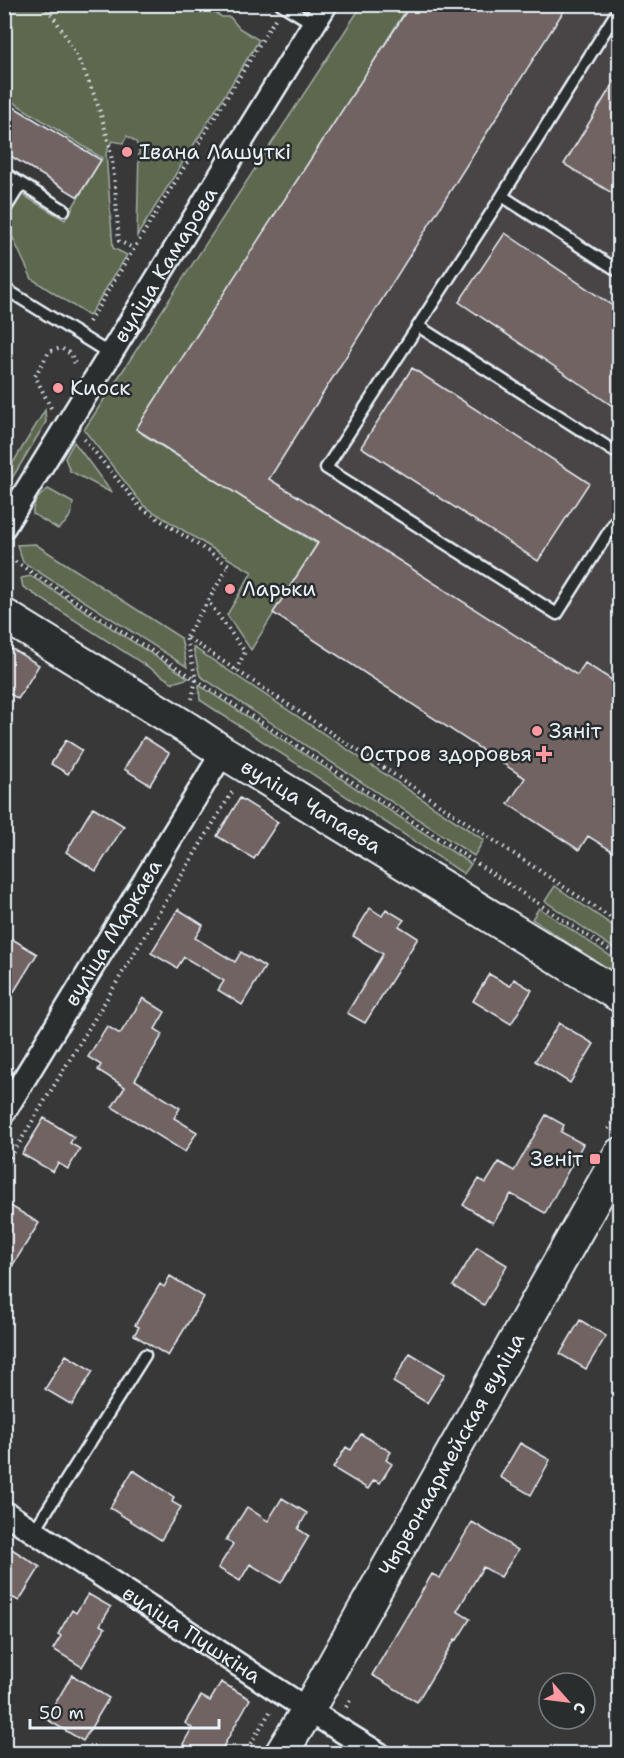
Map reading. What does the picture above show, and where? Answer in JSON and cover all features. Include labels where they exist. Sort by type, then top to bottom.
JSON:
[{"type":"main road","name":"вуліца Чапаева","points":[[4,615],[620,996]]},
{"type":"main road","name":"Чырвонаармейская вуліца","points":[[281,1754],[308,1710],[620,1154]]},
{"type":"street","name":"вуліца Камарова","points":[[4,527],[326,4]]},
{"type":"street","name":"вуліца Маркава","points":[[4,1112],[223,752]]},
{"type":"street","name":"вуліца Пушкіна","points":[[4,1512],[379,1754]]},
{"type":"lane","points":[[620,7],[502,196],[326,468],[557,614],[620,514]]},
{"type":"lane","points":[[279,9],[314,24]]},
{"type":"lane","points":[[4,173],[64,210]]},
{"type":"lane","points":[[4,211],[21,184]]},
{"type":"lane","points":[[502,196],[620,272]]},
{"type":"lane","points":[[4,288],[110,354]]},
{"type":"lane","points":[[418,326],[620,455]]},
{"type":"lane","points":[[34,1531],[145,1355]]},
{"type":"path","points":[[44,4],[70,44],[93,93],[109,147],[119,241],[133,249]]},
{"type":"path","points":[[89,322],[279,9]]},
{"type":"path","points":[[55,417],[35,376],[49,352],[61,348],[70,354]]},
{"type":"path","points":[[80,434],[140,507],[229,565],[186,637],[196,679]]},
{"type":"path","points":[[4,555],[620,957]]},
{"type":"path","points":[[208,601],[245,652],[236,670]]},
{"type":"path","points":[[186,637],[620,924]]},
{"type":"path","points":[[4,1168],[236,786]]},
{"type":"path","points":[[244,1754],[272,1707]]},
{"type":"shaded area","points":[[365,5],[619,5],[619,856],[589,836],[579,850],[512,804],[524,778],[273,613],[305,564],[94,430]]},
{"type":"green space","points":[[5,5],[202,5],[222,17],[230,17],[239,28],[259,40],[137,236],[139,149],[136,142],[127,136],[123,143],[112,141],[106,153],[113,248],[127,255],[89,316],[32,279],[5,221],[4,214],[18,192],[65,220],[102,158],[5,97]]},
{"type":"green space","points":[[362,5],[409,5],[142,434],[317,544],[251,650],[227,615],[252,572],[144,506],[84,430]]},
{"type":"green space","points":[[45,410],[46,422],[5,490],[5,476]]},
{"type":"green space","points":[[74,442],[112,493],[70,471],[65,458]]},
{"type":"green space","points":[[48,489],[73,503],[69,518],[58,529],[33,514],[37,500]]},
{"type":"green space","points":[[35,544],[181,638],[187,667],[23,562],[17,545]]},
{"type":"green space","points":[[31,576],[189,678],[173,683],[23,587],[21,578]]},
{"type":"green space","points":[[193,647],[484,840],[474,856],[200,676]]},
{"type":"green space","points":[[199,685],[471,864],[464,874],[200,700]]},
{"type":"green space","points":[[555,886],[619,930],[619,952],[545,901]]},
{"type":"green space","points":[[539,908],[619,962],[619,977],[532,919]]},
{"type":"building","points":[[411,4],[568,4],[269,479],[577,675],[585,663],[620,685],[620,856],[588,836],[579,850],[508,804],[525,778],[273,613],[318,543],[136,429]]},
{"type":"building","points":[[620,72],[620,198],[564,164]]},
{"type":"building","points":[[4,101],[101,160],[78,197],[4,152]]},
{"type":"building","points":[[505,233],[620,311],[620,411],[459,302]]},
{"type":"building","points":[[412,368],[589,483],[538,561],[361,447]]},
{"type":"building","points":[[4,644],[39,665],[18,699],[4,690]]},
{"type":"building","points":[[144,737],[169,753],[150,785],[124,769]]},
{"type":"building","points":[[66,740],[82,750],[68,774],[51,764]]},
{"type":"building","points":[[240,798],[278,822],[254,859],[217,836]]},
{"type":"building","points":[[93,807],[124,826],[96,871],[66,852]]},
{"type":"building","points":[[370,908],[382,916],[386,909],[404,920],[399,926],[418,938],[365,1023],[347,1013],[383,954],[353,936]]},
{"type":"building","points":[[178,909],[203,925],[195,938],[235,962],[241,952],[265,967],[242,1005],[218,990],[224,981],[184,957],[177,968],[151,953]]},
{"type":"building","points":[[4,934],[37,954],[4,1008]]},
{"type":"building","points":[[489,974],[510,986],[514,979],[532,990],[511,1024],[473,1001]]},
{"type":"building","points":[[143,998],[165,1012],[155,1029],[163,1034],[135,1080],[180,1108],[174,1118],[197,1132],[185,1152],[112,1107],[125,1087],[98,1070],[101,1065],[88,1057],[107,1026],[120,1034]]},
{"type":"building","points":[[559,1023],[594,1044],[570,1083],[535,1061]]},
{"type":"building","points":[[546,1115],[564,1125],[561,1132],[583,1144],[545,1213],[511,1194],[493,1223],[463,1205],[479,1179],[486,1183],[499,1162],[514,1171]]},
{"type":"building","points":[[44,1118],[74,1137],[70,1143],[80,1149],[68,1169],[58,1163],[53,1172],[22,1154]]},
{"type":"building","points":[[4,1202],[39,1223],[4,1279]]},
{"type":"building","points":[[477,1247],[507,1265],[484,1305],[453,1286]]},
{"type":"building","points":[[170,1276],[204,1297],[168,1356],[134,1335],[139,1327],[135,1325],[160,1284],[164,1287]]},
{"type":"building","points":[[580,1320],[606,1336],[586,1369],[560,1354]]},
{"type":"building","points":[[410,1353],[445,1374],[427,1403],[393,1382]]},
{"type":"building","points":[[66,1355],[93,1371],[72,1405],[45,1389]]},
{"type":"building","points":[[361,1434],[391,1452],[386,1460],[392,1464],[380,1483],[374,1480],[368,1489],[333,1468],[346,1447],[351,1450]]},
{"type":"building","points":[[520,1443],[550,1460],[531,1495],[500,1477]]},
{"type":"building","points":[[133,1470],[174,1497],[172,1502],[181,1507],[161,1540],[110,1508]]},
{"type":"building","points":[[282,1498],[307,1513],[298,1529],[309,1536],[281,1583],[250,1564],[240,1581],[218,1568],[233,1544],[226,1540],[247,1507],[268,1521]]},
{"type":"building","points":[[472,1522],[518,1550],[501,1577],[483,1567],[457,1611],[470,1619],[457,1640],[455,1639],[417,1702],[372,1675],[432,1574],[440,1578]]},
{"type":"building","points":[[4,1544],[40,1567],[19,1601],[4,1593]]},
{"type":"building","points":[[88,1594],[111,1607],[100,1625],[105,1628],[82,1667],[53,1649],[61,1636],[58,1634],[72,1610],[76,1613]]},
{"type":"building","points":[[72,1675],[109,1698],[83,1741],[46,1719]]},
{"type":"building","points":[[221,1682],[250,1699],[219,1754],[199,1754],[183,1744],[192,1728],[185,1723],[201,1696],[210,1701]]},
{"type":"place","name":"Івана Лашуткі","points":[[127,152]]},
{"type":"place","name":"Киоск","points":[[58,388]]},
{"type":"place","name":"Ларьки","points":[[230,589]]},
{"type":"place","name":"Зяніт","points":[[537,731]]},
{"type":"place","name":"Остров здоровья","points":[[544,754]]},
{"type":"place","name":"Зеніт","points":[[595,1159]]}]
